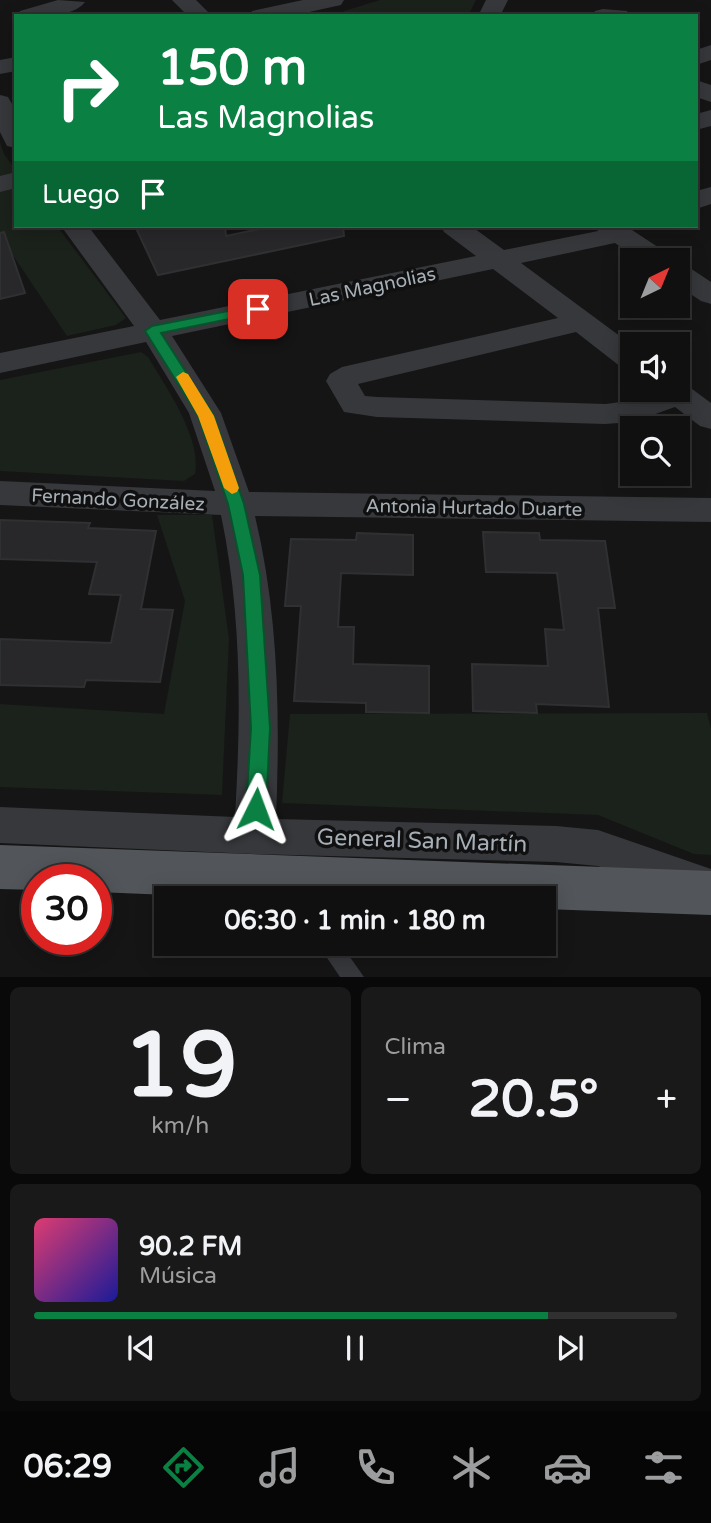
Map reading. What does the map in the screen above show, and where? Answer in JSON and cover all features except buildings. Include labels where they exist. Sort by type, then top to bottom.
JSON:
[{"type":"main road","name":"General San Martín","points":[[0,867],[273,870],[711,893]]},
{"type":"street","points":[[183,0],[199,14]]},
{"type":"street","points":[[270,14],[333,0]]},
{"type":"street","points":[[35,14],[74,2]]},
{"type":"street","points":[[0,102],[14,136]]},
{"type":"street","points":[[76,228],[152,331],[206,416],[236,504],[251,575],[273,870]]},
{"type":"street","points":[[456,228],[620,351]]},
{"type":"street","points":[[615,230],[641,248]]},
{"type":"street","name":"Las Magnolias","points":[[0,363],[496,260],[615,230]]},
{"type":"street","points":[[690,281],[711,295]]},
{"type":"street","points":[[580,322],[353,374],[341,381],[355,405],[377,407],[605,414],[633,412],[654,402]]},
{"type":"street","points":[[689,402],[711,419]]},
{"type":"street","name":"Fernando González","points":[[0,493],[236,504]]},
{"type":"street","name":"Antonia Hurtado Duarte","points":[[236,504],[711,510]]},
{"type":"street","name":"General San Martín","points":[[0,825],[273,870],[543,843],[598,848],[711,888]]},
{"type":"lane","points":[[337,956],[353,977]]},
{"type":"shaded area","points":[[380,0],[476,0],[469,14],[341,14]]},
{"type":"shaded area","points":[[0,142],[4,154],[14,167],[14,228],[58,228],[126,318],[116,325],[67,336],[0,236]]},
{"type":"shaded area","points":[[141,352],[148,357],[181,413],[193,445],[195,474],[184,481],[0,471],[0,380]]},
{"type":"shaded area","points":[[157,515],[212,515],[229,639],[222,795],[0,787],[0,704],[164,714],[185,601]]},
{"type":"shaded area","points":[[707,713],[711,729],[711,855],[694,854],[598,815],[282,803],[290,714]]},
{"type":"slow traffic","points":[[183,377],[206,416],[232,488]]},
{"type":"route","points":[[256,809],[261,728],[251,575],[236,504],[206,416],[152,331],[258,309]]}]
